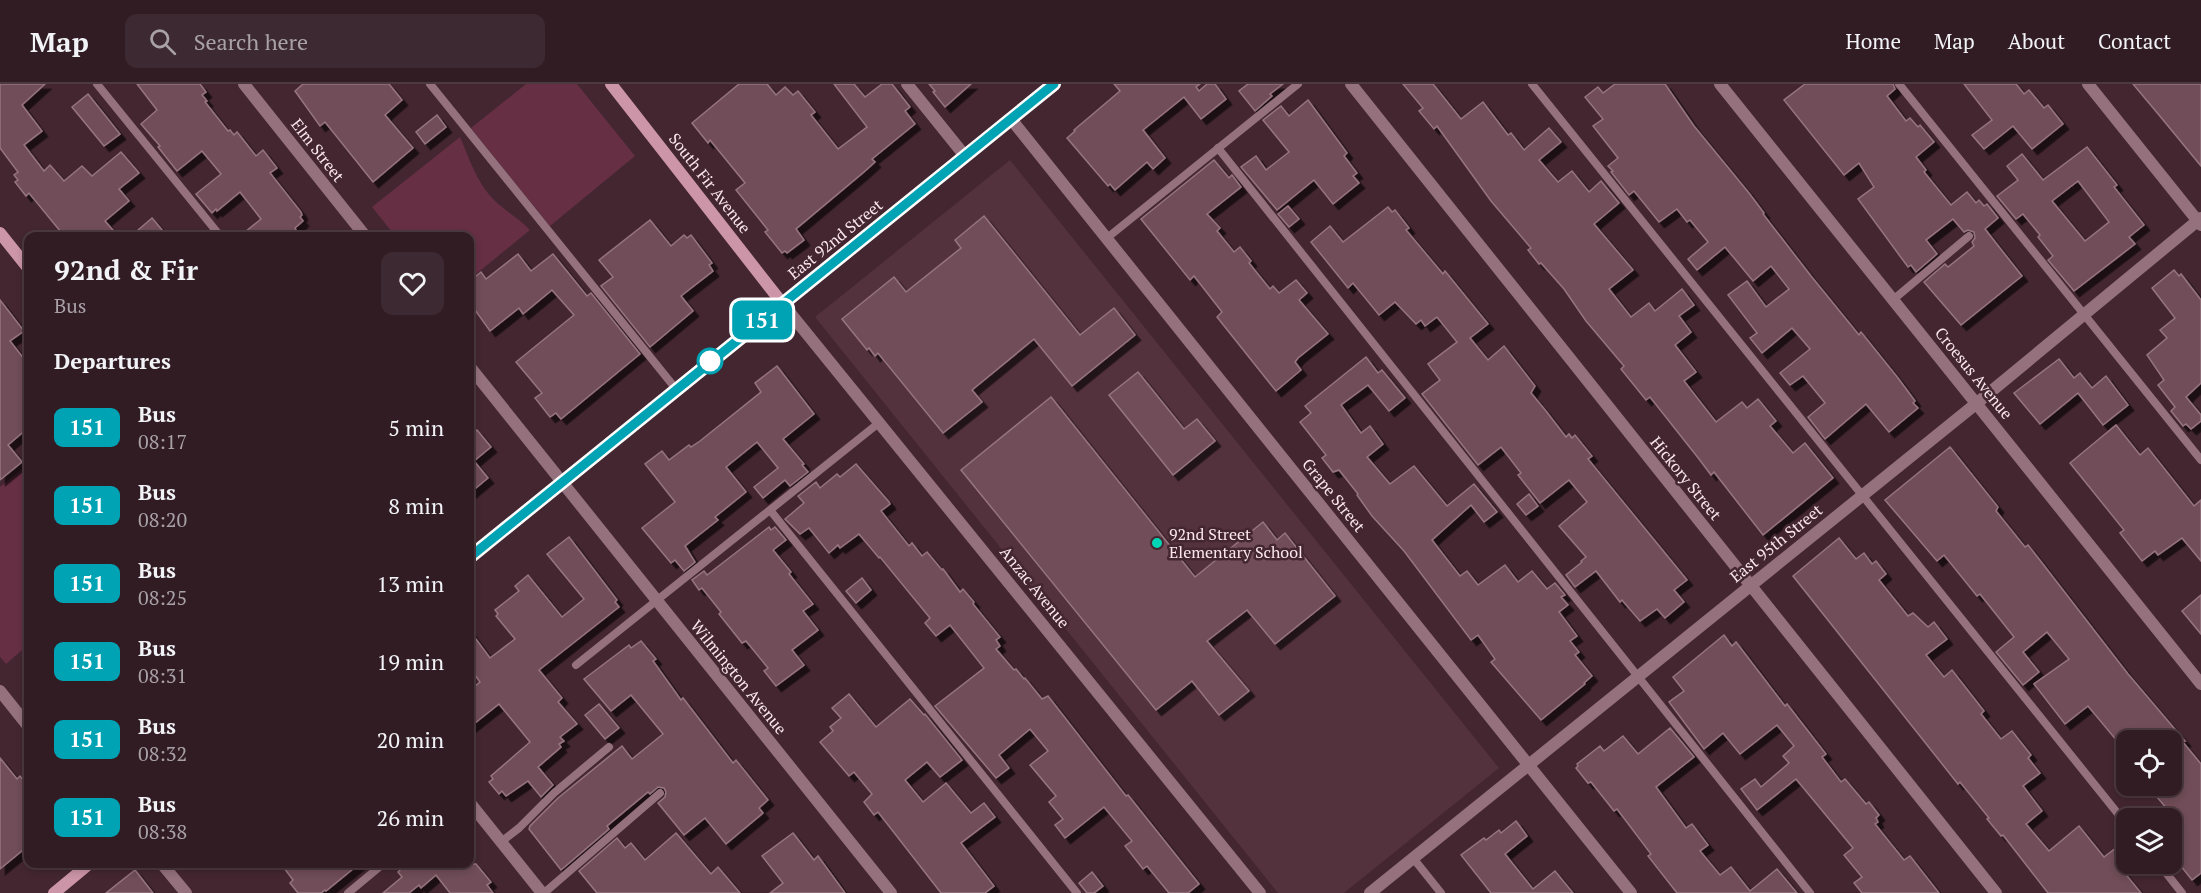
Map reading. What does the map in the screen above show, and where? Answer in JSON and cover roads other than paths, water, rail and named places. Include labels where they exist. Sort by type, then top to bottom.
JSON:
[{"type":"street","name":"Elm Street","points":[[244,84],[362,232]]},
{"type":"street","name":"South Fir Avenue","points":[[611,84],[782,303]]},
{"type":"street","points":[[907,84],[965,156]]},
{"type":"street","name":"East 92nd Street","points":[[474,550],[561,483],[1054,84]]},
{"type":"street","name":"Hickory Street","points":[[1351,84],[1996,893]]},
{"type":"street","name":"Croesus Avenue","points":[[1720,84],[2201,684]]},
{"type":"street","points":[[2088,84],[2200,221]]},
{"type":"street","name":"Grape Street","points":[[1011,119],[1631,893]]},
{"type":"street","name":"East 95th Street","points":[[1370,893],[2200,221]]},
{"type":"street","points":[[0,233],[24,263]]},
{"type":"street","name":"Anzac Avenue","points":[[782,303],[1260,893]]},
{"type":"street","points":[[474,372],[561,483]]},
{"type":"street","name":"Wilmington Avenue","points":[[561,483],[891,893]]},
{"type":"street","points":[[0,691],[24,721]]},
{"type":"street","points":[[474,808],[543,893]]},
{"type":"street","points":[[54,893],[84,868]]},
{"type":"street","points":[[165,868],[186,893]]},
{"type":"lane","points":[[97,84],[217,232]]},
{"type":"lane","points":[[430,84],[676,389]]},
{"type":"lane","points":[[1107,238],[1298,84]]},
{"type":"lane","points":[[1532,84],[2116,811]]},
{"type":"lane","points":[[1899,84],[2201,460]]},
{"type":"lane","points":[[1218,148],[1810,893]]},
{"type":"lane","points":[[1894,299],[1969,236]]},
{"type":"lane","points":[[576,665],[880,422]]},
{"type":"lane","points":[[770,510],[1077,893]]},
{"type":"lane","points":[[501,842],[609,747]]},
{"type":"lane","points":[[543,893],[660,793]]},
{"type":"lane","points":[[1413,858],[1441,893]]},
{"type":"lane","points":[[348,893],[378,868]]},
{"type":"lane","points":[[2166,874],[2182,893]]},
{"type":"place","name":"92nd Street Elementary School","points":[[1157,543]]}]
